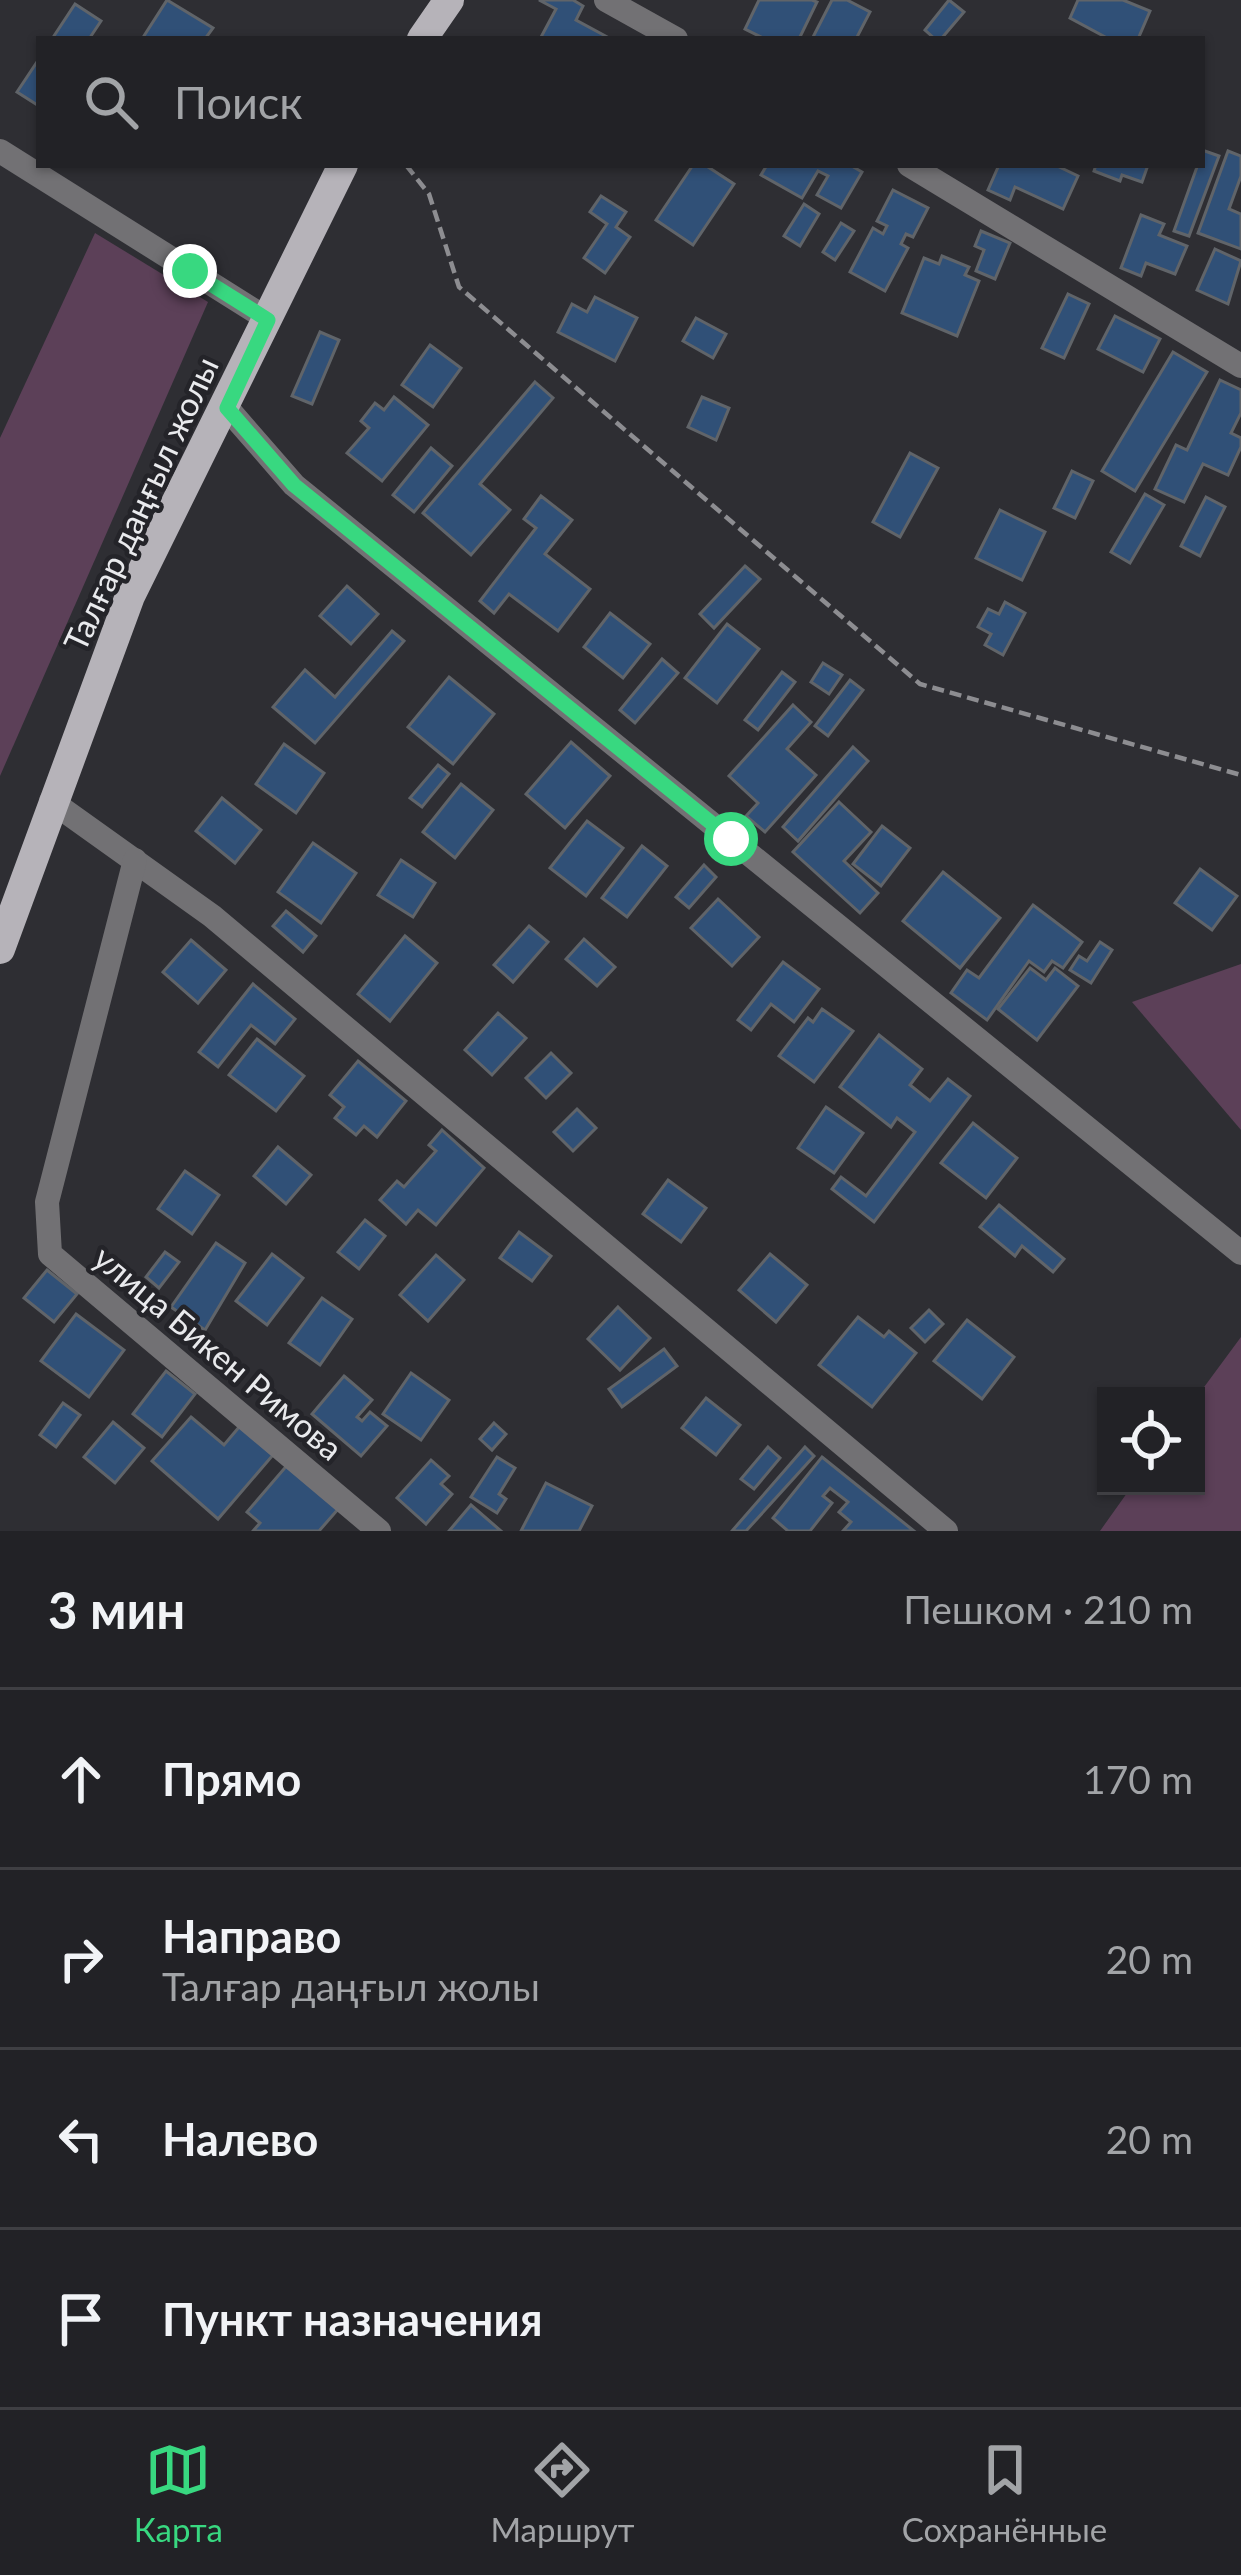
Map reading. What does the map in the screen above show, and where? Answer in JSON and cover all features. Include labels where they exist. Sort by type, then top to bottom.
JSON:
[{"type":"main road","points":[[424,36],[449,0]]},
{"type":"main road","name":"Талғар даңғыл жолы","points":[[0,949],[130,596],[227,408],[342,168]]},
{"type":"street","points":[[606,0],[671,36]]},
{"type":"street","points":[[0,151],[268,320]]},
{"type":"street","points":[[914,168],[1241,365]]},
{"type":"street","points":[[227,408],[294,485],[1241,1253]]},
{"type":"street","points":[[51,801],[212,916],[946,1531]]},
{"type":"street","name":"улица Бикен Римова","points":[[135,860],[47,1202],[50,1254],[379,1531]]},
{"type":"path","points":[[408,168],[429,194],[460,287],[920,684],[1241,775]]},
{"type":"shaded area","points":[[95,233],[208,302],[0,776],[0,438]]},
{"type":"shaded area","points":[[1241,964],[1241,1130],[1132,1002]]},
{"type":"shaded area","points":[[1241,1337],[1241,1531],[1100,1531],[1126,1495],[1205,1495],[1204,1387]]},
{"type":"building","points":[[167,0],[213,28],[207,36],[144,36]]},
{"type":"building","points":[[539,0],[573,0],[583,6],[576,20],[605,36],[542,36],[556,9]]},
{"type":"building","points":[[759,0],[817,2],[800,36],[759,36],[745,29]]},
{"type":"building","points":[[832,0],[847,0],[870,12],[858,36],[814,36]]},
{"type":"building","points":[[949,0],[964,12],[944,36],[932,36],[925,30]]},
{"type":"building","points":[[1078,0],[1123,0],[1150,11],[1139,36],[1103,36],[1070,18]]},
{"type":"building","points":[[75,4],[101,21],[91,36],[54,36]]},
{"type":"building","points":[[36,64],[36,104],[17,92]]},
{"type":"building","points":[[1205,151],[1219,156],[1189,236],[1174,231],[1197,168],[1205,168]]},
{"type":"building","points":[[1228,151],[1241,156],[1241,176],[1229,209],[1241,214],[1241,249],[1198,233]]},
{"type":"building","points":[[691,168],[710,168],[734,184],[693,245],[656,220]]},
{"type":"building","points":[[765,168],[855,168],[862,172],[841,208],[817,195],[828,176],[818,171],[802,198],[761,175]]},
{"type":"building","points":[[998,168],[1061,168],[1078,176],[1063,209],[1015,187],[1010,200],[988,190]]},
{"type":"building","points":[[1147,168],[1142,182],[1122,175],[1120,181],[1094,171]]},
{"type":"building","points":[[893,190],[928,208],[913,237],[906,234],[901,244],[908,248],[885,291],[850,272],[873,228],[883,234],[887,226],[877,221]]},
{"type":"building","points":[[601,196],[626,212],[616,227],[630,237],[605,273],[584,258],[607,224],[590,212]]},
{"type":"building","points":[[804,204],[819,214],[800,246],[784,236]]},
{"type":"building","points":[[1141,215],[1164,224],[1159,235],[1187,246],[1175,274],[1146,263],[1141,276],[1121,268]]},
{"type":"building","points":[[841,223],[854,231],[835,260],[823,252]]},
{"type":"building","points":[[981,231],[1010,243],[995,279],[976,271],[984,250],[975,246]]},
{"type":"building","points":[[1215,249],[1241,261],[1228,304],[1197,290]]},
{"type":"building","points":[[942,256],[969,267],[965,275],[979,281],[957,336],[902,313],[924,258],[939,264]]},
{"type":"building","points":[[1068,294],[1089,304],[1064,358],[1042,348]]},
{"type":"building","points":[[595,297],[637,318],[615,361],[558,332],[572,304],[587,312]]},
{"type":"building","points":[[1115,316],[1160,339],[1143,372],[1098,349]]},
{"type":"building","points":[[696,318],[726,334],[713,358],[683,341]]},
{"type":"building","points":[[320,332],[339,340],[312,404],[292,396]]},
{"type":"building","points":[[430,345],[461,368],[433,407],[402,385]]},
{"type":"building","points":[[1173,352],[1207,372],[1135,491],[1102,471]]},
{"type":"building","points":[[1220,380],[1241,390],[1241,413],[1231,433],[1241,438],[1241,447],[1228,475],[1203,464],[1184,502],[1155,489],[1176,445],[1187,450]]},
{"type":"building","points":[[535,382],[553,398],[480,484],[510,510],[471,555],[423,513]]},
{"type":"building","points":[[394,397],[428,425],[382,481],[347,453],[369,428],[361,421],[375,403],[384,410]]},
{"type":"building","points":[[702,397],[729,408],[716,440],[688,427]]},
{"type":"building","points":[[431,448],[452,466],[414,512],[393,495]]},
{"type":"building","points":[[910,453],[938,468],[900,537],[873,522]]},
{"type":"building","points":[[1072,471],[1093,481],[1075,518],[1054,508]]},
{"type":"building","points":[[1145,494],[1164,505],[1130,563],[1111,552]]},
{"type":"building","points":[[541,496],[572,520],[545,554],[590,589],[558,631],[509,594],[494,613],[480,601],[536,528],[524,519]]},
{"type":"building","points":[[1206,497],[1225,507],[1200,556],[1181,546]]},
{"type":"building","points":[[1000,510],[1045,532],[1022,580],[976,558]]},
{"type":"building","points":[[745,566],[760,579],[714,628],[700,614]]},
{"type":"building","points":[[347,586],[378,614],[351,644],[320,616]]},
{"type":"building","points":[[1005,602],[1025,613],[1003,655],[985,645],[991,634],[978,627],[988,609],[999,614]]},
{"type":"building","points":[[610,613],[650,644],[623,678],[584,647]]},
{"type":"building","points":[[727,624],[759,649],[717,703],[685,678]]},
{"type":"building","points":[[392,631],[404,641],[315,743],[273,707],[305,670],[335,697]]},
{"type":"building","points":[[662,659],[678,673],[635,723],[620,710]]},
{"type":"building","points":[[823,663],[842,675],[829,694],[811,682]]},
{"type":"building","points":[[782,672],[795,682],[758,730],[745,720]]},
{"type":"building","points":[[449,677],[494,714],[453,764],[408,727]]},
{"type":"building","points":[[850,680],[863,690],[828,736],[815,726]]},
{"type":"building","points":[[793,705],[811,722],[787,749],[816,775],[765,832],[746,816],[758,803],[729,776]]},
{"type":"building","points":[[571,742],[610,776],[565,828],[526,794]]},
{"type":"building","points":[[284,744],[324,773],[296,813],[256,784]]},
{"type":"building","points":[[853,747],[868,761],[798,841],[783,827]]},
{"type":"building","points":[[438,765],[449,774],[422,807],[410,798]]},
{"type":"building","points":[[461,784],[493,810],[455,858],[423,832]]},
{"type":"building","points":[[222,798],[261,830],[235,863],[196,831]]},
{"type":"building","points":[[839,802],[871,832],[844,861],[878,893],[860,913],[793,852]]},
{"type":"building","points":[[587,821],[623,848],[586,896],[550,868]]},
{"type":"building","points":[[882,826],[910,848],[881,886],[853,864]]},
{"type":"building","points":[[313,843],[356,873],[321,923],[278,892]]},
{"type":"building","points":[[642,846],[667,866],[627,917],[602,898]]},
{"type":"building","points":[[401,860],[435,883],[413,917],[378,895]]},
{"type":"building","points":[[704,865],[716,877],[689,908],[676,897]]},
{"type":"building","points":[[1200,869],[1237,896],[1212,930],[1175,903]]},
{"type":"building","points":[[943,872],[1000,918],[960,968],[903,921]]},
{"type":"building","points":[[718,899],[759,937],[732,966],[691,928]]},
{"type":"building","points":[[1033,905],[1082,942],[1063,968],[1052,961],[1044,972],[1029,961],[987,1020],[951,993],[967,970],[979,978]]},
{"type":"building","points":[[286,911],[316,936],[303,952],[273,926]]},
{"type":"building","points":[[529,926],[548,942],[513,982],[494,965]]},
{"type":"building","points":[[405,936],[437,963],[390,1021],[358,994]]},
{"type":"building","points":[[584,939],[615,967],[597,986],[566,959]]},
{"type":"building","points":[[191,940],[226,970],[198,1003],[163,972]]},
{"type":"building","points":[[1100,942],[1112,950],[1091,983],[1070,970],[1079,956],[1087,961]]},
{"type":"building","points":[[783,962],[819,989],[794,1022],[771,1004],[751,1030],[738,1020]]},
{"type":"building","points":[[1030,968],[1046,980],[1055,968],[1078,986],[1037,1040],[998,1009]]},
{"type":"building","points":[[253,984],[295,1019],[275,1044],[251,1025],[218,1067],[199,1052]]},
{"type":"building","points":[[822,1009],[853,1031],[814,1082],[779,1056],[808,1018],[813,1022]]},
{"type":"building","points":[[498,1013],[526,1038],[492,1075],[465,1050]]},
{"type":"building","points":[[879,1035],[922,1069],[910,1085],[930,1101],[948,1079],[970,1096],[874,1222],[832,1189],[841,1177],[866,1196],[915,1132],[897,1118],[891,1127],[840,1087]]},
{"type":"building","points":[[257,1039],[304,1076],[276,1111],[229,1075]]},
{"type":"building","points":[[551,1053],[571,1073],[546,1098],[526,1078]]},
{"type":"building","points":[[358,1061],[406,1101],[377,1137],[364,1126],[356,1135],[335,1118],[344,1107],[330,1095]]},
{"type":"building","points":[[826,1107],[863,1133],[834,1173],[798,1148]]},
{"type":"building","points":[[577,1109],[596,1128],[573,1151],[554,1132]]},
{"type":"building","points":[[973,1123],[1017,1158],[986,1198],[941,1163]]},
{"type":"building","points":[[442,1130],[484,1168],[436,1225],[418,1210],[406,1224],[380,1200],[397,1181],[404,1187],[436,1151],[429,1145]]},
{"type":"building","points":[[278,1147],[311,1175],[286,1204],[254,1176]]},
{"type":"building","points":[[185,1171],[219,1195],[192,1234],[158,1209]]},
{"type":"building","points":[[668,1180],[706,1208],[681,1242],[643,1214]]},
{"type":"building","points":[[999,1205],[1064,1259],[1053,1272],[1022,1246],[1015,1256],[980,1227]]},
{"type":"building","points":[[365,1220],[385,1236],[359,1269],[338,1252]]},
{"type":"building","points":[[519,1232],[551,1256],[532,1281],[500,1258]]},
{"type":"building","points":[[216,1243],[245,1263],[205,1330],[171,1307]]},
{"type":"building","points":[[165,1252],[179,1262],[159,1288],[146,1277]]},
{"type":"building","points":[[272,1254],[303,1278],[267,1325],[236,1301]]},
{"type":"building","points":[[770,1254],[807,1285],[776,1322],[739,1290]]},
{"type":"building","points":[[436,1255],[464,1280],[428,1321],[400,1295]]},
{"type":"building","points":[[47,1270],[77,1294],[54,1322],[24,1298]]},
{"type":"building","points":[[322,1298],[352,1319],[320,1365],[289,1343]]},
{"type":"building","points":[[618,1307],[650,1338],[620,1370],[588,1339]]},
{"type":"building","points":[[929,1310],[943,1324],[925,1342],[911,1328]]},
{"type":"building","points":[[76,1314],[124,1350],[89,1397],[41,1361]]},
{"type":"building","points":[[858,1317],[884,1337],[889,1331],[916,1353],[872,1407],[819,1365]]},
{"type":"building","points":[[967,1320],[1014,1357],[982,1399],[934,1361]]},
{"type":"building","points":[[664,1349],[677,1366],[622,1407],[609,1389]]},
{"type":"building","points":[[166,1371],[195,1394],[162,1437],[133,1414]]},
{"type":"building","points":[[411,1373],[449,1400],[421,1440],[383,1414]]},
{"type":"building","points":[[344,1376],[372,1400],[357,1417],[362,1421],[370,1412],[387,1426],[361,1456],[312,1414]]},
{"type":"building","points":[[706,1398],[740,1425],[716,1455],[682,1428]]},
{"type":"building","points":[[63,1403],[80,1415],[56,1447],[40,1435]]},
{"type":"building","points":[[191,1417],[224,1445],[240,1426],[273,1455],[218,1519],[152,1461]]},
{"type":"building","points":[[113,1422],[144,1448],[115,1483],[84,1457]]},
{"type":"building","points":[[494,1423],[506,1434],[492,1450],[480,1439]]},
{"type":"building","points":[[768,1447],[780,1458],[754,1489],[741,1479]]},
{"type":"building","points":[[805,1447],[814,1456],[746,1531],[732,1531]]},
{"type":"building","points":[[497,1457],[515,1468],[499,1494],[506,1499],[497,1513],[471,1497]]},
{"type":"building","points":[[822,1457],[914,1531],[843,1531],[851,1522],[839,1512],[848,1502],[830,1488],[823,1496],[832,1503],[810,1531],[788,1531],[773,1518]]},
{"type":"building","points":[[431,1460],[449,1476],[441,1484],[452,1494],[426,1524],[397,1498]]},
{"type":"building","points":[[289,1463],[340,1507],[319,1531],[253,1531],[260,1523],[247,1512]]},
{"type":"building","points":[[546,1483],[592,1506],[579,1531],[521,1531]]},
{"type":"building","points":[[471,1505],[501,1531],[449,1531]]},
{"type":"route","points":[[190,271],[268,320],[227,408],[294,485],[731,839]]}]
